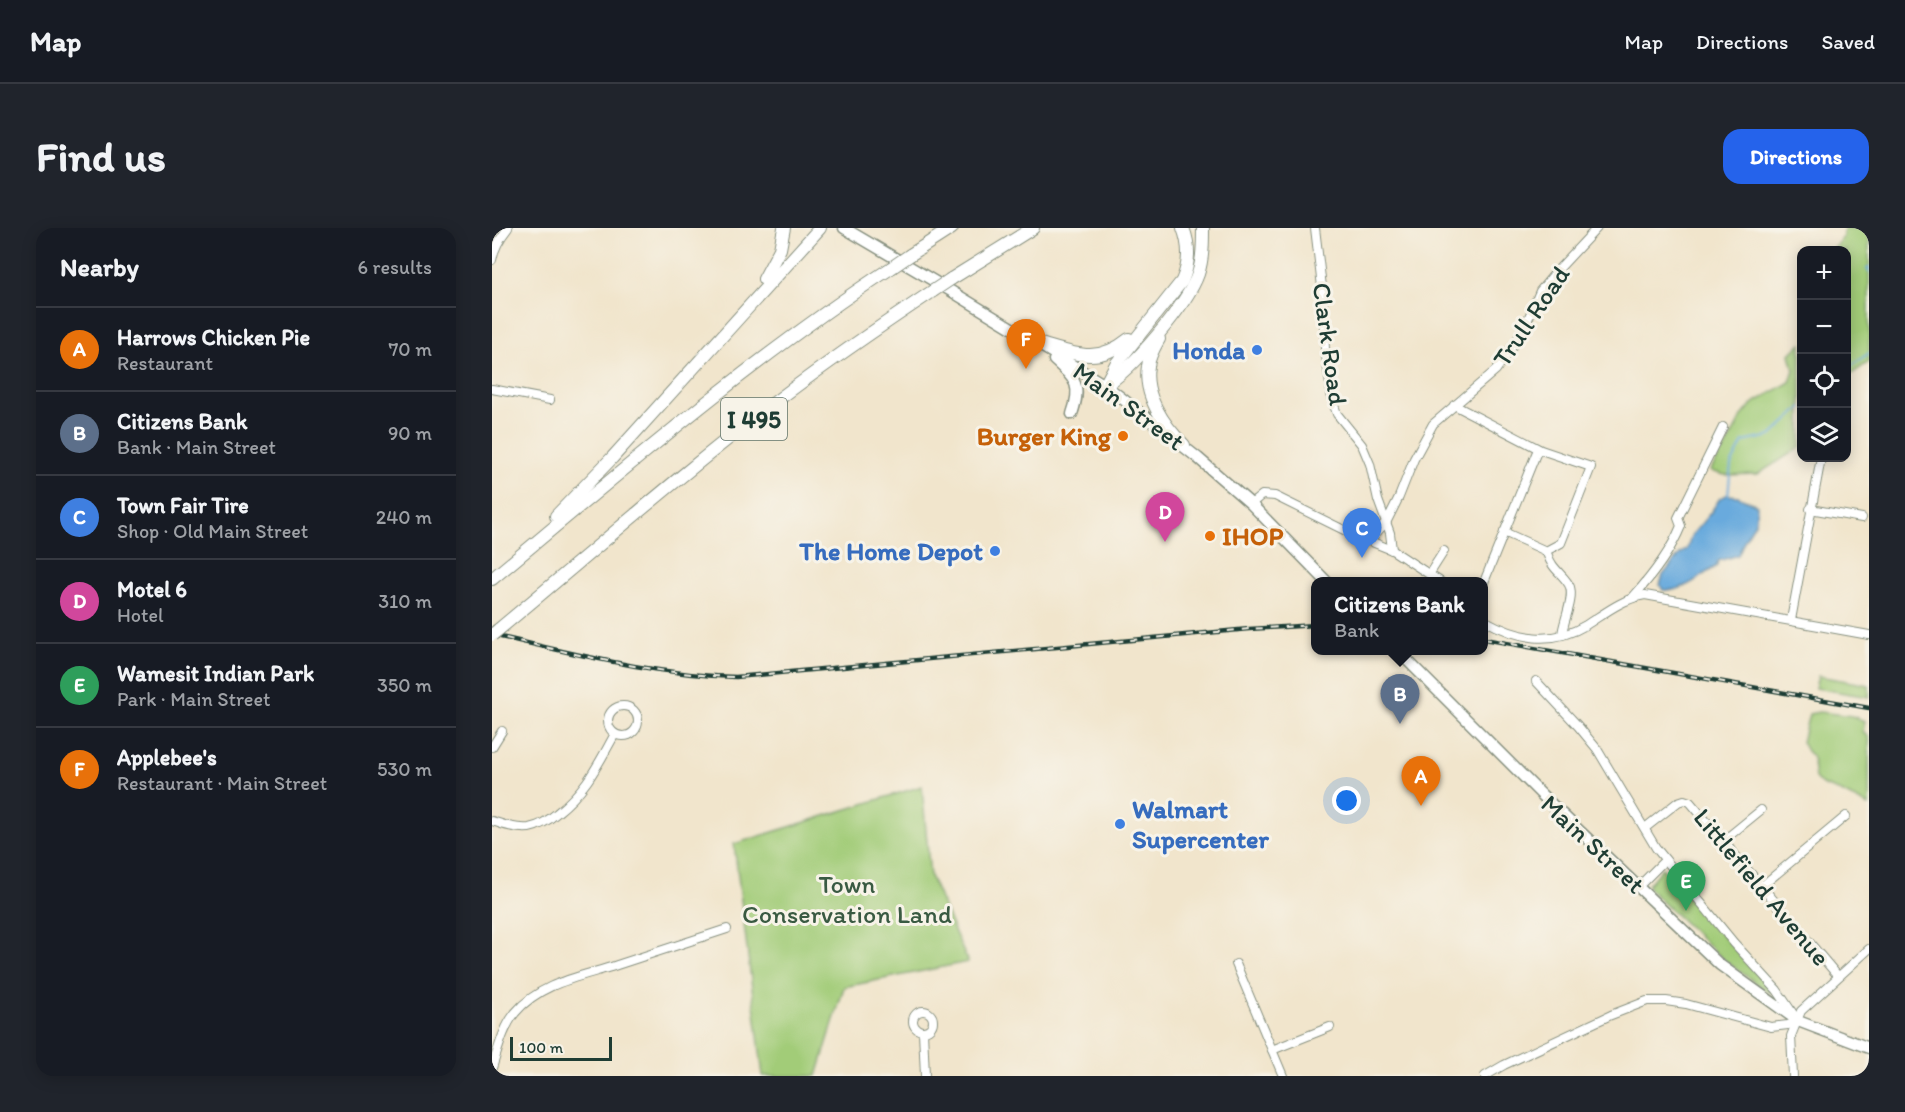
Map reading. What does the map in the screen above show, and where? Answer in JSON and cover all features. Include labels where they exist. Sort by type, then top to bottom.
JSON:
[{"type":"highway","points":[[747,307],[777,256],[783,242],[784,228]]},
{"type":"highway","points":[[516,559],[612,458],[820,228]]},
{"type":"highway","name":"I 495","points":[[492,579],[710,399],[851,294],[952,228]]},
{"type":"highway","name":"I 495","points":[[495,633],[664,490],[744,426],[838,356],[933,291],[1034,228]]},
{"type":"highway","points":[[1105,386],[1116,364],[1184,277],[1189,250],[1183,228]]},
{"type":"highway","points":[[1105,386],[1127,369],[1167,323],[1191,290],[1202,259],[1203,228]]},
{"type":"highway","points":[[1167,323],[1149,361],[1148,383],[1153,401],[1161,416],[1184,445]]},
{"type":"highway","points":[[1037,343],[1082,355],[1106,354],[1119,347],[1146,325]]},
{"type":"main road","name":"Main Street","points":[[844,228],[1105,386],[1184,445],[1251,504],[1322,577]]},
{"type":"main road","points":[[1037,343],[1074,379],[1078,389],[1072,414]]},
{"type":"main road","name":"Main Street","points":[[1401,655],[1542,795],[1720,965],[1798,1021],[1869,1048]]},
{"type":"street","points":[[492,260],[508,228]]},
{"type":"street","name":"Clark Road","points":[[1315,228],[1322,287],[1325,349],[1332,399],[1337,414],[1362,445],[1370,464],[1378,500],[1386,520]]},
{"type":"street","name":"Trull Road","points":[[1370,540],[1386,520],[1399,497],[1414,459],[1433,424],[1496,370],[1523,331],[1540,291],[1597,228]]},
{"type":"street","points":[[492,389],[550,400]]},
{"type":"street","points":[[1454,405],[1538,449],[1591,467],[1560,543],[1546,551]]},
{"type":"street","points":[[1633,597],[1659,566],[1678,534],[1681,526],[1677,518],[1723,427]]},
{"type":"street","points":[[1486,577],[1538,449]]},
{"type":"street","points":[[1791,620],[1820,462]]},
{"type":"street","points":[[1251,504],[1262,495],[1271,494],[1350,533],[1392,550],[1435,577]]},
{"type":"street","points":[[1810,509],[1862,518]]},
{"type":"street","points":[[1386,520],[1392,550]]},
{"type":"street","points":[[1504,532],[1546,551],[1551,563],[1569,585],[1568,611],[1562,635]]},
{"type":"street","points":[[1430,573],[1443,551]]},
{"type":"street","points":[[1488,622],[1534,639],[1562,635],[1577,630],[1633,597],[1645,596],[1869,635]]},
{"type":"street","points":[[1536,681],[1597,749],[1665,860],[1734,943],[1777,990],[1798,1021]]},
{"type":"street","points":[[492,747],[502,731]]},
{"type":"street","points":[[492,821],[525,828],[537,826],[549,820],[586,785],[615,734]]},
{"type":"street","name":"Littlefield Avenue","points":[[1644,828],[1678,802],[1684,800],[1690,802],[1838,976]]},
{"type":"street","points":[[1723,841],[1761,810]]},
{"type":"street","points":[[1762,886],[1846,816]]},
{"type":"street","points":[[1638,886],[1665,860]]},
{"type":"street","points":[[492,1068],[513,1015],[539,991],[560,982],[727,929]]},
{"type":"street","points":[[1793,1076],[1791,1036],[1801,1011],[1869,950]]},
{"type":"street","points":[[1236,964],[1282,1076]]},
{"type":"street","points":[[1485,1076],[1611,1015],[1647,1001],[1686,1004],[1771,1027],[1798,1021]]},
{"type":"street","points":[[1272,1050],[1330,1027]]},
{"type":"street","points":[[923,1031],[925,1076]]},
{"type":"green space","points":[[1844,228],[1869,228],[1869,362],[1851,374],[1851,246],[1836,246],[1843,237]]},
{"type":"green space","points":[[1797,347],[1797,450],[1758,474],[1725,475],[1710,471],[1752,404],[1790,382],[1794,370],[1790,354]]},
{"type":"green space","points":[[1818,676],[1869,685],[1869,697],[1815,688]]},
{"type":"green space","points":[[1819,712],[1852,716],[1865,721],[1863,732],[1869,738],[1869,806],[1822,785],[1815,778],[1812,756],[1802,742],[1809,714]]},
{"type":"green space","name":"Town Conservation Land","points":[[922,786],[930,876],[968,962],[844,987],[817,1076],[763,1076],[734,844]]},
{"type":"green space","points":[[1662,868],[1772,990],[1770,993],[1725,961],[1650,890],[1648,885]]},
{"type":"water","points":[[1727,495],[1738,496],[1757,505],[1755,523],[1738,555],[1718,561],[1717,566],[1684,586],[1663,590],[1660,585],[1663,575],[1687,549],[1691,536],[1720,498]]},
{"type":"waterway","points":[[1869,268],[1867,269],[1869,272]]},
{"type":"waterway","points":[[1851,366],[1869,353]]},
{"type":"waterway","points":[[1728,496],[1731,465],[1743,442],[1771,436],[1801,408]]},
{"type":"railway","points":[[492,635],[644,668],[736,677],[1249,629],[1311,625]]},
{"type":"railway","points":[[1488,640],[1869,708]]},
{"type":"place","name":"Honda","points":[[1257,350]]},
{"type":"place","name":"Applebee's","points":[[1026,369]]},
{"type":"place","name":"Burger King","points":[[1123,436]]},
{"type":"place","name":"IHOP","points":[[1210,536]]},
{"type":"place","name":"Motel 6","points":[[1165,542]]},
{"type":"place","name":"The Home Depot","points":[[995,551]]},
{"type":"place","name":"Town Fair Tire","points":[[1362,558]]},
{"type":"place","name":"Citizens Bank","points":[[1400,724]]},
{"type":"place","name":"Harrows Chicken Pie","points":[[1421,806]]},
{"type":"place","name":"Walmart Supercenter","points":[[1120,824]]},
{"type":"place","name":"Wamesit Indian Park","points":[[1686,911]]}]
